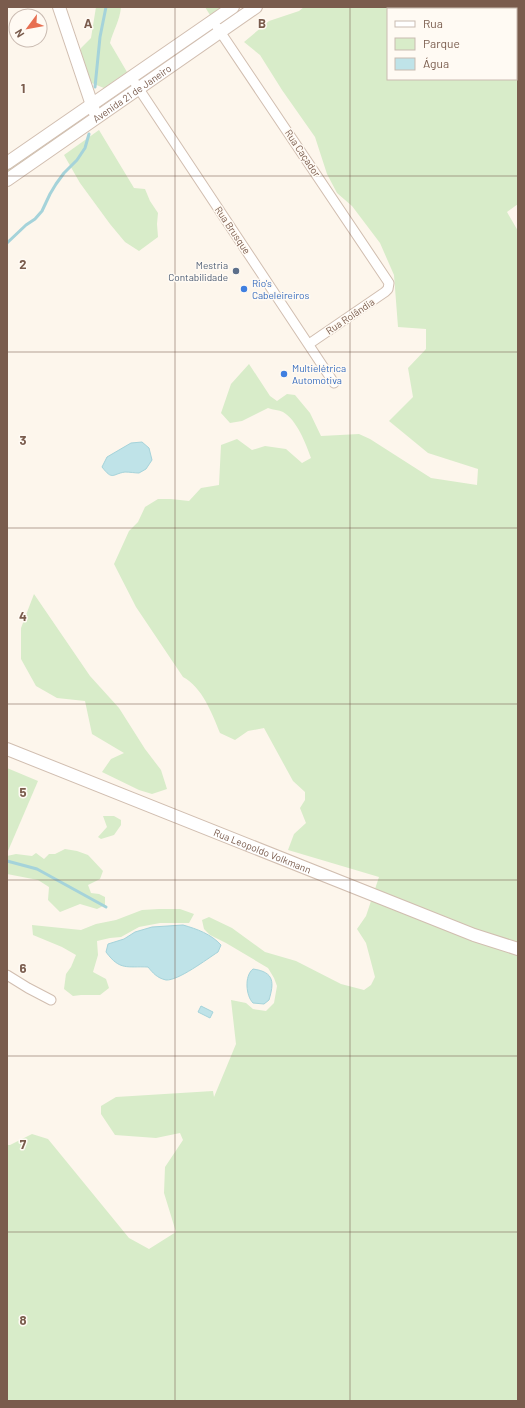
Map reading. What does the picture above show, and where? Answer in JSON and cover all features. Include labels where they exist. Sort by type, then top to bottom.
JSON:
[{"type":"street","points":[[60,7],[96,118]]},
{"type":"street","name":"Avenida 21 de Janeiro","points":[[7,163],[233,7]]},
{"type":"street","name":"Avenida 21 de Janeiro","points":[[7,180],[256,7]]},
{"type":"street","name":"Rua Caçador","points":[[213,20],[388,280],[389,286]]},
{"type":"street","name":"Rua Brusque","points":[[131,77],[334,383]]},
{"type":"street","name":"Rua Rolândia","points":[[309,344],[385,292],[389,286]]},
{"type":"street","name":"Rua Leopoldo Volkmann","points":[[7,749],[474,935],[497,944],[518,949]]},
{"type":"street","points":[[7,975],[51,1000]]},
{"type":"green space","points":[[96,7],[121,7],[110,43],[127,72],[104,88],[89,82],[80,56],[81,48],[91,38]]},
{"type":"green space","points":[[205,7],[221,7],[210,15]]},
{"type":"green space","points":[[304,7],[406,7],[387,8],[387,80],[517,80],[517,36],[518,38],[518,204],[507,212],[518,231],[518,1401],[7,1401],[7,1145],[10,1145],[32,1134],[48,1139],[129,1238],[149,1249],[176,1232],[164,1193],[165,1167],[183,1140],[180,1133],[156,1138],[115,1135],[101,1114],[101,1106],[116,1097],[213,1091],[214,1097],[236,1044],[231,1000],[246,1003],[253,1009],[266,1011],[274,1003],[277,986],[268,968],[210,935],[204,929],[202,920],[209,917],[232,928],[265,952],[296,961],[341,984],[364,990],[371,985],[375,977],[366,943],[357,929],[366,916],[379,877],[288,850],[294,834],[306,823],[300,808],[305,800],[305,792],[293,781],[264,728],[248,731],[235,740],[220,733],[206,701],[196,687],[183,677],[136,607],[114,564],[129,531],[138,522],[145,507],[158,499],[189,501],[201,488],[219,485],[221,445],[237,439],[252,450],[265,446],[286,449],[302,463],[311,458],[304,439],[297,426],[283,412],[268,408],[242,421],[230,423],[221,413],[231,384],[249,364],[270,396],[277,401],[287,394],[295,395],[310,413],[321,436],[359,434],[370,439],[431,478],[477,485],[478,469],[428,453],[389,421],[413,397],[408,368],[426,349],[426,329],[398,327],[394,275],[380,243],[352,206],[337,193],[327,174],[315,137],[282,90],[260,55],[244,42],[269,21],[299,11]]},
{"type":"green space","points":[[205,32],[207,35],[152,73],[150,70]]},
{"type":"green space","points":[[83,117],[85,121],[7,176],[7,170]]},
{"type":"green space","points":[[99,130],[134,188],[145,189],[150,201],[158,213],[158,237],[139,251],[125,242],[110,224],[80,183],[64,155]]},
{"type":"green space","points":[[34,594],[90,676],[119,708],[145,749],[161,770],[167,789],[152,794],[139,790],[102,772],[111,759],[124,753],[92,734],[85,701],[57,698],[36,686],[21,659],[21,628]]},
{"type":"green space","points":[[7,768],[38,781],[8,851],[7,851]]},
{"type":"green space","points":[[103,816],[114,816],[121,820],[121,825],[114,835],[101,839],[98,837],[107,827]]},
{"type":"green space","points":[[65,849],[88,855],[103,871],[100,879],[88,885],[91,893],[99,894],[105,897],[105,905],[97,909],[80,904],[60,912],[48,900],[49,887],[38,880],[7,874],[7,856],[16,854],[32,856],[36,853],[44,859],[49,854],[55,854]]},
{"type":"green space","points":[[180,909],[194,914],[189,923],[160,923],[139,927],[121,937],[97,941],[98,955],[93,972],[106,979],[109,988],[100,995],[73,996],[64,989],[66,974],[76,955],[62,947],[33,935],[32,925],[81,930],[96,924],[116,920],[142,910]]},
{"type":"water","points":[[142,442],[149,448],[152,460],[146,469],[139,473],[125,472],[113,476],[108,474],[102,467],[107,457],[131,443]]},
{"type":"water","points":[[183,925],[204,932],[221,945],[218,952],[178,977],[166,980],[158,977],[148,967],[129,967],[120,965],[106,952],[108,944],[124,939],[135,932],[152,927]]},
{"type":"water","points":[[253,969],[260,970],[271,979],[272,988],[269,1000],[264,1004],[253,1003],[249,996],[247,981],[250,972]]},
{"type":"water","points":[[201,1006],[213,1012],[210,1018],[198,1012]]},
{"type":"waterway","points":[[95,87],[100,37],[106,7]]},
{"type":"waterway","points":[[7,243],[42,211],[56,184],[64,173],[77,160],[85,148],[89,134]]},
{"type":"waterway","points":[[7,861],[37,869],[106,907]]},
{"type":"place","name":"Mestria Contabilidade","points":[[236,271]]},
{"type":"place","name":"Rio's Cabeleireiros","points":[[244,289]]},
{"type":"place","name":"Multielétrica Automotiva","points":[[284,374]]}]
